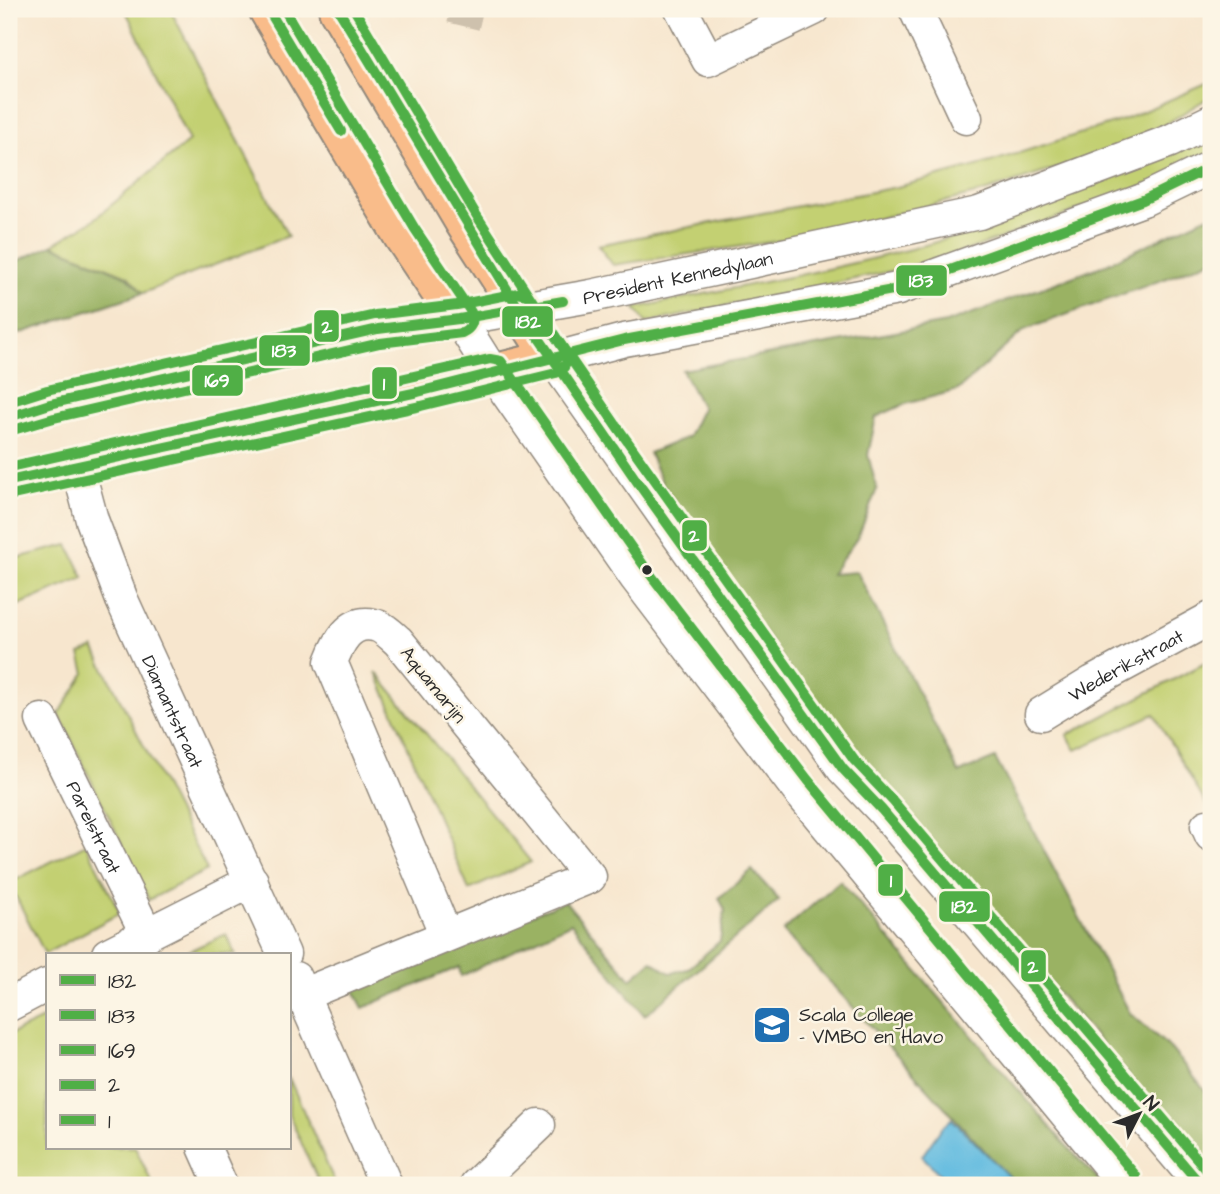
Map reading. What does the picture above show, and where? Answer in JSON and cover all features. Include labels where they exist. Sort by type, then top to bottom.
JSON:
[{"type":"main road","points":[[268,9],[403,236],[459,319]]},
{"type":"main road","points":[[9,481],[77,464],[381,400],[553,359],[465,223],[338,9]]},
{"type":"main road","name":"President Kennedylaan","points":[[9,417],[50,404],[377,329],[459,319]]},
{"type":"street","points":[[681,9],[708,60],[814,9]]},
{"type":"street","points":[[918,10],[966,118]]},
{"type":"street","name":"President Kennedylaan","points":[[459,319],[591,296],[979,213],[1170,141],[1211,121]]},
{"type":"street","points":[[1201,1185],[882,810],[843,769],[553,359],[624,341],[898,289],[1143,200],[1211,167]]},
{"type":"street","points":[[459,319],[493,373],[636,578],[797,789],[1125,1185]]},
{"type":"street","name":"Diamantstraat","points":[[77,464],[92,520],[122,600],[284,953]]},
{"type":"street","name":"Wederikstraat","points":[[1041,714],[1093,682],[1211,618]]},
{"type":"street","name":"Aquamarijn","points":[[302,995],[590,877],[398,640],[375,625],[358,625],[340,640],[331,662],[446,935]]},
{"type":"street","name":"Parelstraat","points":[[42,720],[146,934]]},
{"type":"street","points":[[114,953],[252,881]]},
{"type":"street","points":[[290,967],[386,1185]]},
{"type":"street","points":[[9,1005],[46,986]]},
{"type":"street","points":[[476,1185],[538,1125]]},
{"type":"street","points":[[204,1148],[221,1185]]},
{"type":"green space","points":[[125,9],[170,9],[288,236],[143,293],[128,276],[52,245],[92,221],[189,141]]},
{"type":"green space","points":[[1211,82],[1211,96],[1135,143],[987,191],[805,237],[613,265],[598,245],[897,187],[981,165],[1123,120]]},
{"type":"green space","points":[[1211,130],[1211,156],[1153,183],[965,251],[892,271],[646,323],[635,308],[824,270],[972,231],[1076,192]]},
{"type":"green space","points":[[1208,216],[1211,224],[1211,260],[1024,330],[958,390],[905,404],[876,417],[868,455],[877,489],[858,537],[831,574],[857,572],[959,773],[995,758],[1130,1013],[1171,1049],[1211,1098],[1211,1173],[880,783],[830,729],[663,485],[649,453],[688,437],[702,408],[682,370],[946,323],[1102,266]]},
{"type":"green space","points":[[52,245],[128,277],[143,293],[9,337],[9,265]]},
{"type":"green space","points":[[68,545],[84,578],[9,609],[9,560]]},
{"type":"green space","points":[[94,648],[207,870],[149,900],[59,714],[85,673],[80,654]]},
{"type":"green space","points":[[1211,660],[1209,809],[1154,714],[1076,750],[1067,735]]},
{"type":"green space","points":[[376,672],[531,862],[469,890]]},
{"type":"green space","points":[[86,844],[120,913],[45,954],[9,883]]},
{"type":"green space","points":[[752,870],[779,900],[644,1015],[571,923],[461,976],[459,967],[363,1008],[352,987],[565,901],[631,979],[652,961],[670,973],[688,969],[720,941],[725,910],[719,898]]},
{"type":"green space","points":[[840,881],[1064,1143],[1104,1185],[1016,1185],[783,931]]},
{"type":"green space","points":[[226,934],[235,953],[184,953]]},
{"type":"green space","points":[[46,1017],[46,1148],[135,1148],[153,1185],[9,1185],[9,1035]]},
{"type":"green space","points":[[290,1080],[336,1185],[320,1185],[290,1117]]},
{"type":"water","points":[[952,1119],[1017,1185],[950,1185],[922,1156],[943,1126]]},
{"type":"tunnel","points":[[463,26],[467,9]]},
{"type":"transit line","name":"182","points":[[268,9],[341,131]]},
{"type":"transit line","name":"169","points":[[13,430],[54,418],[380,343],[462,333],[470,327],[473,319],[471,312],[415,229],[284,9]]},
{"type":"transit line","name":"182","points":[[338,9],[519,309],[638,483],[843,769],[882,810],[1201,1185]]},
{"type":"transit line","name":"169","points":[[12,495],[421,406],[556,373],[564,367],[567,361],[565,351],[477,216],[354,9]]},
{"type":"transit line","name":"183","points":[[9,481],[418,392],[624,340],[898,289],[1143,200],[1211,167]]},
{"type":"transit line","name":"2","points":[[9,402],[47,390],[375,315],[457,305],[518,293],[527,295],[854,760],[893,801],[1211,1175]]},
{"type":"transit line","name":"183","points":[[9,417],[50,404],[378,329],[459,319],[563,301]]},
{"type":"transit line","name":"1","points":[[9,467],[490,359],[501,361],[647,570],[808,780],[1136,1176]]},
{"type":"place","name":"Scala College - VMBO en Havo","points":[[772,1025]]}]
